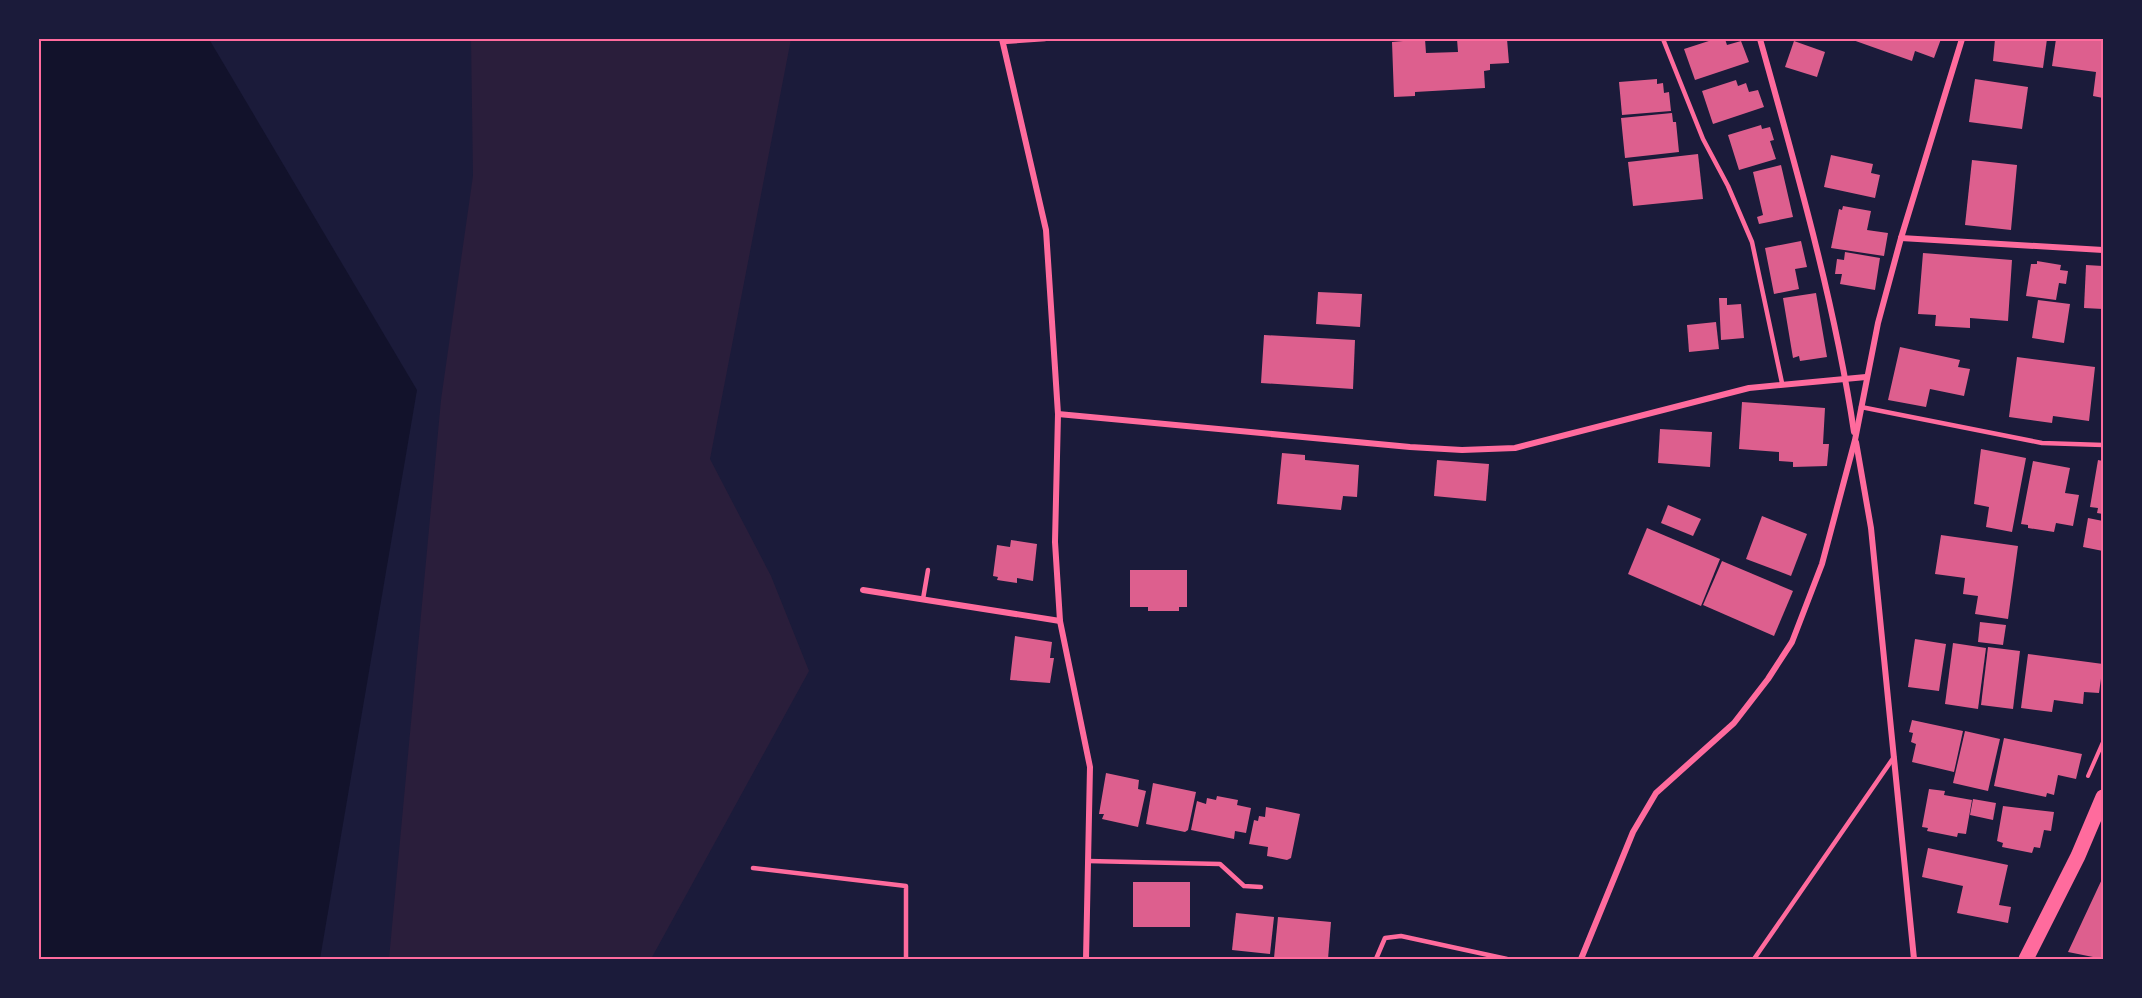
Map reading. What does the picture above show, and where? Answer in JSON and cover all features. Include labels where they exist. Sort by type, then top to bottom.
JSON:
[{"type":"main road","points":[[2026,959],[2078,856],[2103,797]]},
{"type":"street","points":[[1761,39],[1792,154],[1846,378],[1871,528],[1914,959]]},
{"type":"street","points":[[1581,959],[1634,832],[1656,793],[1734,723],[1768,679],[1792,642],[1822,564],[1855,440],[1866,377],[1901,238],[1962,39]]},
{"type":"street","points":[[1003,40],[1046,230],[1058,414],[1055,542],[1060,621],[1090,768],[1086,959]]},
{"type":"street","points":[[1901,238],[2103,250]]},
{"type":"street","points":[[1058,414],[1410,447],[1462,450],[1515,448],[1749,388],[1782,383],[1866,377]]},
{"type":"street","points":[[863,590],[1060,621]]},
{"type":"lane","points":[[1003,40],[1045,39]]},
{"type":"lane","points":[[1663,39],[1702,139],[1728,186],[1752,242],[1782,383]]},
{"type":"lane","points":[[1861,407],[2042,443],[2103,445]]},
{"type":"lane","points":[[923,599],[928,570]]},
{"type":"lane","points":[[1754,959],[1786,916],[1894,757]]},
{"type":"lane","points":[[1088,861],[1220,864],[1244,886],[1261,887]]},
{"type":"lane","points":[[753,868],[906,886],[906,959]]},
{"type":"lane","points":[[1376,959],[1385,938],[1401,936],[1507,959]]},
{"type":"shaded area","points":[[39,39],[209,39],[417,390],[320,959],[39,959]]},
{"type":"shaded area","points":[[471,39],[791,39],[710,459],[771,576],[809,671],[651,959],[389,959],[441,400],[473,176]]},
{"type":"building","points":[[1425,39],[1426,53],[1458,52],[1457,39],[1507,39],[1509,63],[1490,64],[1490,70],[1484,71],[1485,88],[1415,92],[1415,96],[1394,97],[1392,42]]},
{"type":"building","points":[[1715,39],[1725,39],[1727,45],[1741,41],[1749,62],[1695,80],[1684,49]]},
{"type":"building","points":[[1850,39],[1941,39],[1934,58],[1915,51],[1912,61]]},
{"type":"building","points":[[1995,39],[2047,39],[2043,68],[1993,61]]},
{"type":"building","points":[[2056,39],[2103,41],[2103,98],[2093,96],[2096,72],[2052,66]]},
{"type":"building","points":[[1794,41],[1825,52],[1817,77],[1785,67]]},
{"type":"building","points":[[1657,79],[1657,84],[1663,83],[1664,93],[1669,92],[1671,111],[1622,115],[1619,82]]},
{"type":"building","points":[[1975,79],[2028,87],[2022,129],[1969,122]]},
{"type":"building","points":[[1736,80],[1738,86],[1746,83],[1749,92],[1758,90],[1764,107],[1713,124],[1702,91]]},
{"type":"building","points":[[1672,113],[1673,122],[1676,122],[1679,152],[1625,158],[1621,118]]},
{"type":"building","points":[[1761,125],[1762,129],[1770,127],[1774,140],[1770,141],[1776,159],[1739,170],[1728,135]]},
{"type":"building","points":[[1698,154],[1703,199],[1633,206],[1628,162]]},
{"type":"building","points":[[1831,155],[1873,164],[1871,173],[1880,175],[1875,198],[1824,187]]},
{"type":"building","points":[[1972,160],[2017,165],[2011,230],[1965,225]]},
{"type":"building","points":[[1781,165],[1793,217],[1759,224],[1757,217],[1763,215],[1753,172]]},
{"type":"building","points":[[1843,206],[1871,211],[1867,230],[1888,233],[1884,256],[1831,248],[1839,209],[1842,210]]},
{"type":"building","points":[[1801,241],[1807,267],[1795,269],[1799,289],[1774,294],[1765,248]]},
{"type":"building","points":[[1845,252],[1880,258],[1875,290],[1840,284],[1842,274],[1835,274],[1837,259],[1844,260]]},
{"type":"building","points":[[1923,253],[2012,260],[2008,321],[1970,318],[1970,328],[1935,326],[1936,315],[1918,314]]},
{"type":"building","points":[[2037,261],[2061,265],[2060,270],[2068,271],[2066,284],[2059,283],[2056,300],[2026,296],[2031,264],[2037,264]]},
{"type":"building","points":[[2086,265],[2103,266],[2103,309],[2084,308]]},
{"type":"building","points":[[1318,292],[1362,294],[1360,327],[1316,324]]},
{"type":"building","points":[[1816,293],[1827,357],[1800,361],[1799,356],[1793,358],[1783,298]]},
{"type":"building","points":[[1719,298],[1727,298],[1727,305],[1741,304],[1744,338],[1721,340]]},
{"type":"building","points":[[2038,300],[2070,304],[2064,343],[2032,338]]},
{"type":"building","points":[[1716,322],[1719,349],[1689,352],[1687,325]]},
{"type":"building","points":[[1264,335],[1355,340],[1353,389],[1261,383]]},
{"type":"building","points":[[1900,347],[1960,360],[1958,367],[1970,369],[1964,396],[1930,389],[1926,407],[1888,400]]},
{"type":"building","points":[[2017,357],[2095,367],[2089,421],[2053,416],[2052,423],[2009,417]]},
{"type":"building","points":[[1742,402],[1825,408],[1823,444],[1829,444],[1827,466],[1793,467],[1793,462],[1779,461],[1779,452],[1739,449]]},
{"type":"building","points":[[1660,429],[1712,432],[1710,467],[1658,463]]},
{"type":"building","points":[[1981,449],[2026,458],[2012,532],[1986,527],[1989,507],[1974,504]]},
{"type":"building","points":[[1282,453],[1305,455],[1305,460],[1359,465],[1357,497],[1343,496],[1341,510],[1277,504]]},
{"type":"building","points":[[1437,460],[1489,464],[1486,501],[1434,496]]},
{"type":"building","points":[[2098,460],[2103,461],[2103,514],[2097,513],[2098,508],[2090,507]]},
{"type":"building","points":[[2033,461],[2070,468],[2065,493],[2079,495],[2073,526],[2056,523],[2054,532],[2028,528],[2028,525],[2021,524]]},
{"type":"building","points":[[1668,505],[1701,519],[1693,536],[1661,523]]},
{"type":"building","points":[[1762,516],[1807,534],[1791,576],[1746,559]]},
{"type":"building","points":[[2088,518],[2103,521],[2103,551],[2083,547]]},
{"type":"building","points":[[1647,528],[1720,559],[1701,606],[1628,574]]},
{"type":"building","points":[[1941,535],[2018,546],[2008,619],[1975,614],[1978,596],[1963,594],[1965,578],[1935,574]]},
{"type":"building","points":[[1011,540],[1037,544],[1033,581],[1017,578],[1017,583],[997,580],[998,577],[993,576],[997,545],[1010,547]]},
{"type":"building","points":[[1722,561],[1793,591],[1774,636],[1703,605]]},
{"type":"building","points":[[1130,570],[1187,570],[1187,607],[1179,607],[1179,611],[1148,611],[1148,607],[1130,607]]},
{"type":"building","points":[[1980,622],[2006,625],[2003,645],[1978,642]]},
{"type":"building","points":[[1015,636],[1052,642],[1050,658],[1054,658],[1050,683],[1010,680]]},
{"type":"building","points":[[1915,639],[1946,644],[1939,691],[1908,687]]},
{"type":"building","points":[[1953,643],[1986,648],[1978,709],[1945,704]]},
{"type":"building","points":[[1988,647],[2020,651],[2013,709],[1981,705]]},
{"type":"building","points":[[2028,654],[2103,664],[2099,693],[2084,692],[2083,704],[2054,700],[2052,712],[2021,708]]},
{"type":"building","points":[[1912,720],[1963,731],[1954,772],[1912,762],[1916,744],[1911,742],[1913,733],[1909,732]]},
{"type":"building","points":[[1965,731],[2000,739],[1988,791],[1953,783]]},
{"type":"building","points":[[2004,738],[2082,754],[2076,779],[2058,775],[2054,795],[2047,793],[2046,797],[1994,786]]},
{"type":"building","points":[[1106,773],[1139,780],[1138,789],[1146,791],[1138,827],[1102,819],[1104,814],[1099,814]]},
{"type":"building","points":[[1153,783],[1196,792],[1188,830],[1185,832],[1146,824]]},
{"type":"building","points":[[1929,789],[1945,791],[1944,795],[1972,800],[1966,834],[1958,833],[1957,837],[1927,831],[1928,828],[1922,827]]},
{"type":"building","points":[[1217,796],[1238,800],[1237,805],[1251,808],[1246,833],[1235,831],[1234,839],[1191,830],[1197,801],[1206,804],[1207,798],[1216,800]]},
{"type":"building","points":[[1973,799],[1996,803],[1993,820],[1970,815]]},
{"type":"building","points":[[2003,806],[2054,812],[2051,831],[2044,830],[2040,848],[2034,847],[2032,853],[2002,847],[2003,843],[1997,841]]},
{"type":"building","points":[[1266,807],[1300,814],[1291,858],[1287,860],[1267,856],[1268,847],[1249,844],[1254,820],[1258,821],[1259,816],[1265,817]]},
{"type":"building","points":[[1928,848],[2008,865],[1999,905],[2011,907],[2008,923],[1957,913],[1963,886],[1922,877]]},
{"type":"building","points":[[2103,877],[2103,959],[2068,952]]},
{"type":"building","points":[[1133,882],[1190,882],[1190,927],[1133,927]]},
{"type":"building","points":[[1236,913],[1274,917],[1270,954],[1232,950]]},
{"type":"building","points":[[1278,917],[1331,922],[1328,959],[1274,958]]}]
